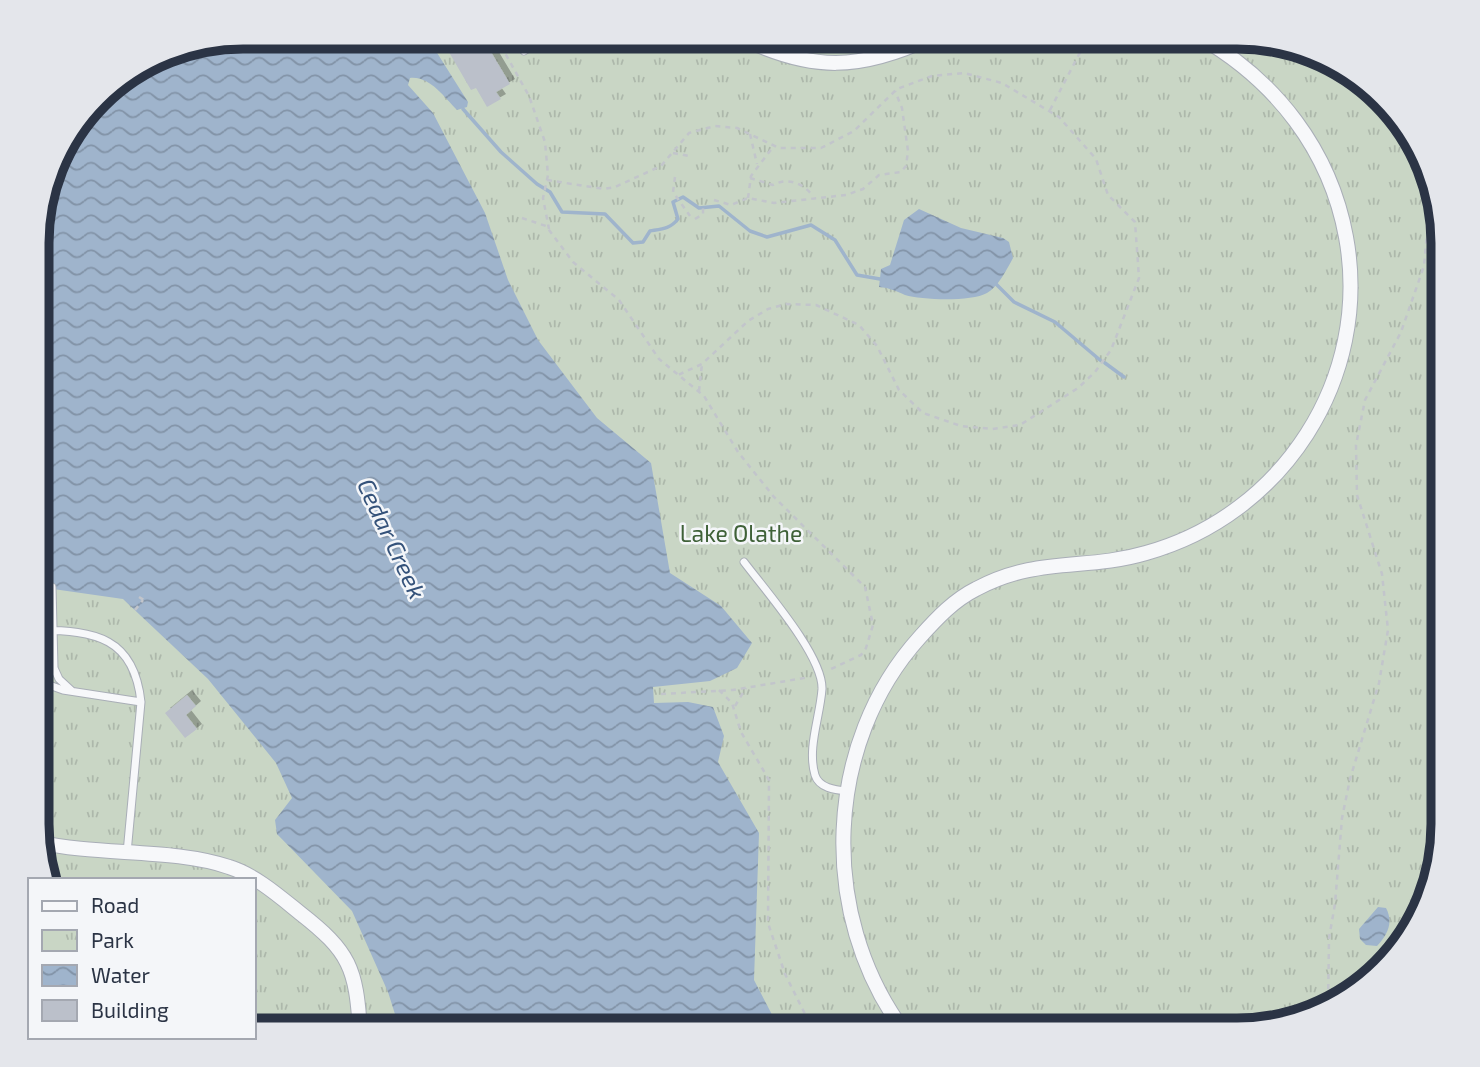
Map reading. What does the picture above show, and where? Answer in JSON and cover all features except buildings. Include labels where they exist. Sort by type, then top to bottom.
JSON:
[{"type":"street","points":[[769,49],[793,59],[821,64],[878,59],[903,49]]},
{"type":"street","points":[[896,1018],[871,972],[853,921],[843,840],[847,791],[862,730],[881,688],[912,646],[956,601],[1003,576],[1028,568],[1135,556],[1175,544],[1205,531],[1260,491],[1284,466],[1322,413],[1345,346],[1350,313],[1350,255],[1338,202],[1308,138],[1283,102],[1242,66],[1217,49]]},
{"type":"street","points":[[50,843],[229,867],[251,878]]},
{"type":"street","points":[[256,881],[332,939],[344,954],[358,989],[359,1018]]},
{"type":"lane","points":[[744,562],[810,651],[822,680],[815,732],[815,775],[824,786],[847,791]]},
{"type":"lane","points":[[52,587],[54,668],[58,679],[72,691]]},
{"type":"lane","points":[[49,631],[103,638],[123,651],[139,682],[141,702],[127,853]]},
{"type":"lane","points":[[49,684],[72,691],[141,702]]},
{"type":"path","points":[[503,49],[523,84],[539,121],[547,151],[547,180],[543,193],[549,229],[557,244],[573,262],[620,300],[651,350],[699,391],[738,452],[774,497],[865,587],[873,625],[866,648],[861,655],[827,671]]},
{"type":"path","points":[[1050,110],[1082,49]]},
{"type":"path","points":[[547,180],[609,189],[652,172],[673,153],[689,133],[708,127],[731,126],[773,147],[813,150],[842,140],[895,91],[932,76],[964,74],[1002,83],[1050,110],[1096,159],[1108,195],[1132,217],[1137,237],[1139,278],[1120,331],[1102,363],[1078,388],[1020,425],[992,429],[950,423],[923,413],[906,399],[892,380],[877,346],[859,325],[834,310],[800,303],[778,305],[758,314],[702,364],[678,374]]},
{"type":"path","points":[[714,200],[731,205],[748,198],[774,204],[856,193],[879,174],[901,172],[906,166],[908,151],[904,119],[895,91]]},
{"type":"path","points":[[750,134],[756,150],[757,167]]},
{"type":"path","points":[[748,198],[750,178],[773,147]]},
{"type":"path","points":[[673,153],[689,156]]},
{"type":"path","points":[[674,177],[673,187],[677,198],[690,216]]},
{"type":"path","points":[[750,178],[773,185],[779,181],[795,182],[806,188],[814,197]]},
{"type":"path","points":[[695,219],[704,211],[703,205]]},
{"type":"path","points":[[1328,995],[1329,938],[1344,809],[1379,682],[1388,631],[1382,574],[1357,495],[1356,445],[1365,400],[1401,332],[1424,266],[1429,216]]},
{"type":"path","points":[[522,218],[549,229]]},
{"type":"path","points":[[699,391],[702,364]]},
{"type":"path","points":[[135,610],[143,600]]},
{"type":"path","points":[[662,694],[746,688],[814,676]]},
{"type":"path","points":[[734,708],[746,688]]},
{"type":"path","points":[[719,690],[734,708],[741,732],[767,774],[771,787],[768,923],[785,974],[807,1018]]},
{"type":"green space","name":"Lake Olathe","points":[[230,49],[1250,49],[1311,64],[1355,89],[1383,115],[1411,157],[1424,193],[1431,230],[1431,837],[1416,898],[1391,942],[1365,970],[1323,998],[1287,1011],[1237,1018],[256,1018],[256,878],[57,878],[49,837],[49,243],[53,205],[59,181],[75,146],[97,115],[115,97],[157,69],[205,53]]},
{"type":"water","name":"Lake Olathe","points":[[230,49],[435,49],[468,102],[467,107],[457,110],[424,80],[410,78],[408,85],[433,113],[485,213],[508,280],[538,340],[597,418],[651,463],[670,573],[721,606],[752,643],[737,668],[710,681],[653,687],[654,703],[688,702],[713,707],[724,736],[718,762],[759,833],[754,980],[774,1018],[396,1018],[388,992],[352,911],[277,834],[275,820],[292,798],[276,763],[208,679],[123,599],[49,588],[49,243],[53,205],[59,181],[75,146],[97,115],[115,97],[146,75],[181,59]]},
{"type":"water","points":[[919,209],[961,228],[1003,238],[1009,242],[1013,258],[995,287],[987,293],[970,298],[934,299],[913,297],[879,287],[881,269],[890,265],[904,220]]},
{"type":"water","points":[[1378,907],[1386,908],[1388,928],[1377,946],[1366,945],[1360,939],[1359,929]]},
{"type":"waterway","points":[[463,109],[501,152],[550,192],[562,212],[605,214],[633,243],[643,242],[650,231],[672,225],[678,219],[673,202],[683,197],[699,208],[719,206],[750,231],[767,237],[811,225],[835,240],[857,275],[880,279]]},
{"type":"waterway","points":[[996,284],[1014,302],[1055,322],[1100,360]]},
{"type":"waterway","points":[[1105,363],[1124,377]]},
{"type":"water label","name":"Cedar Creek","points":[[391,539]]}]
